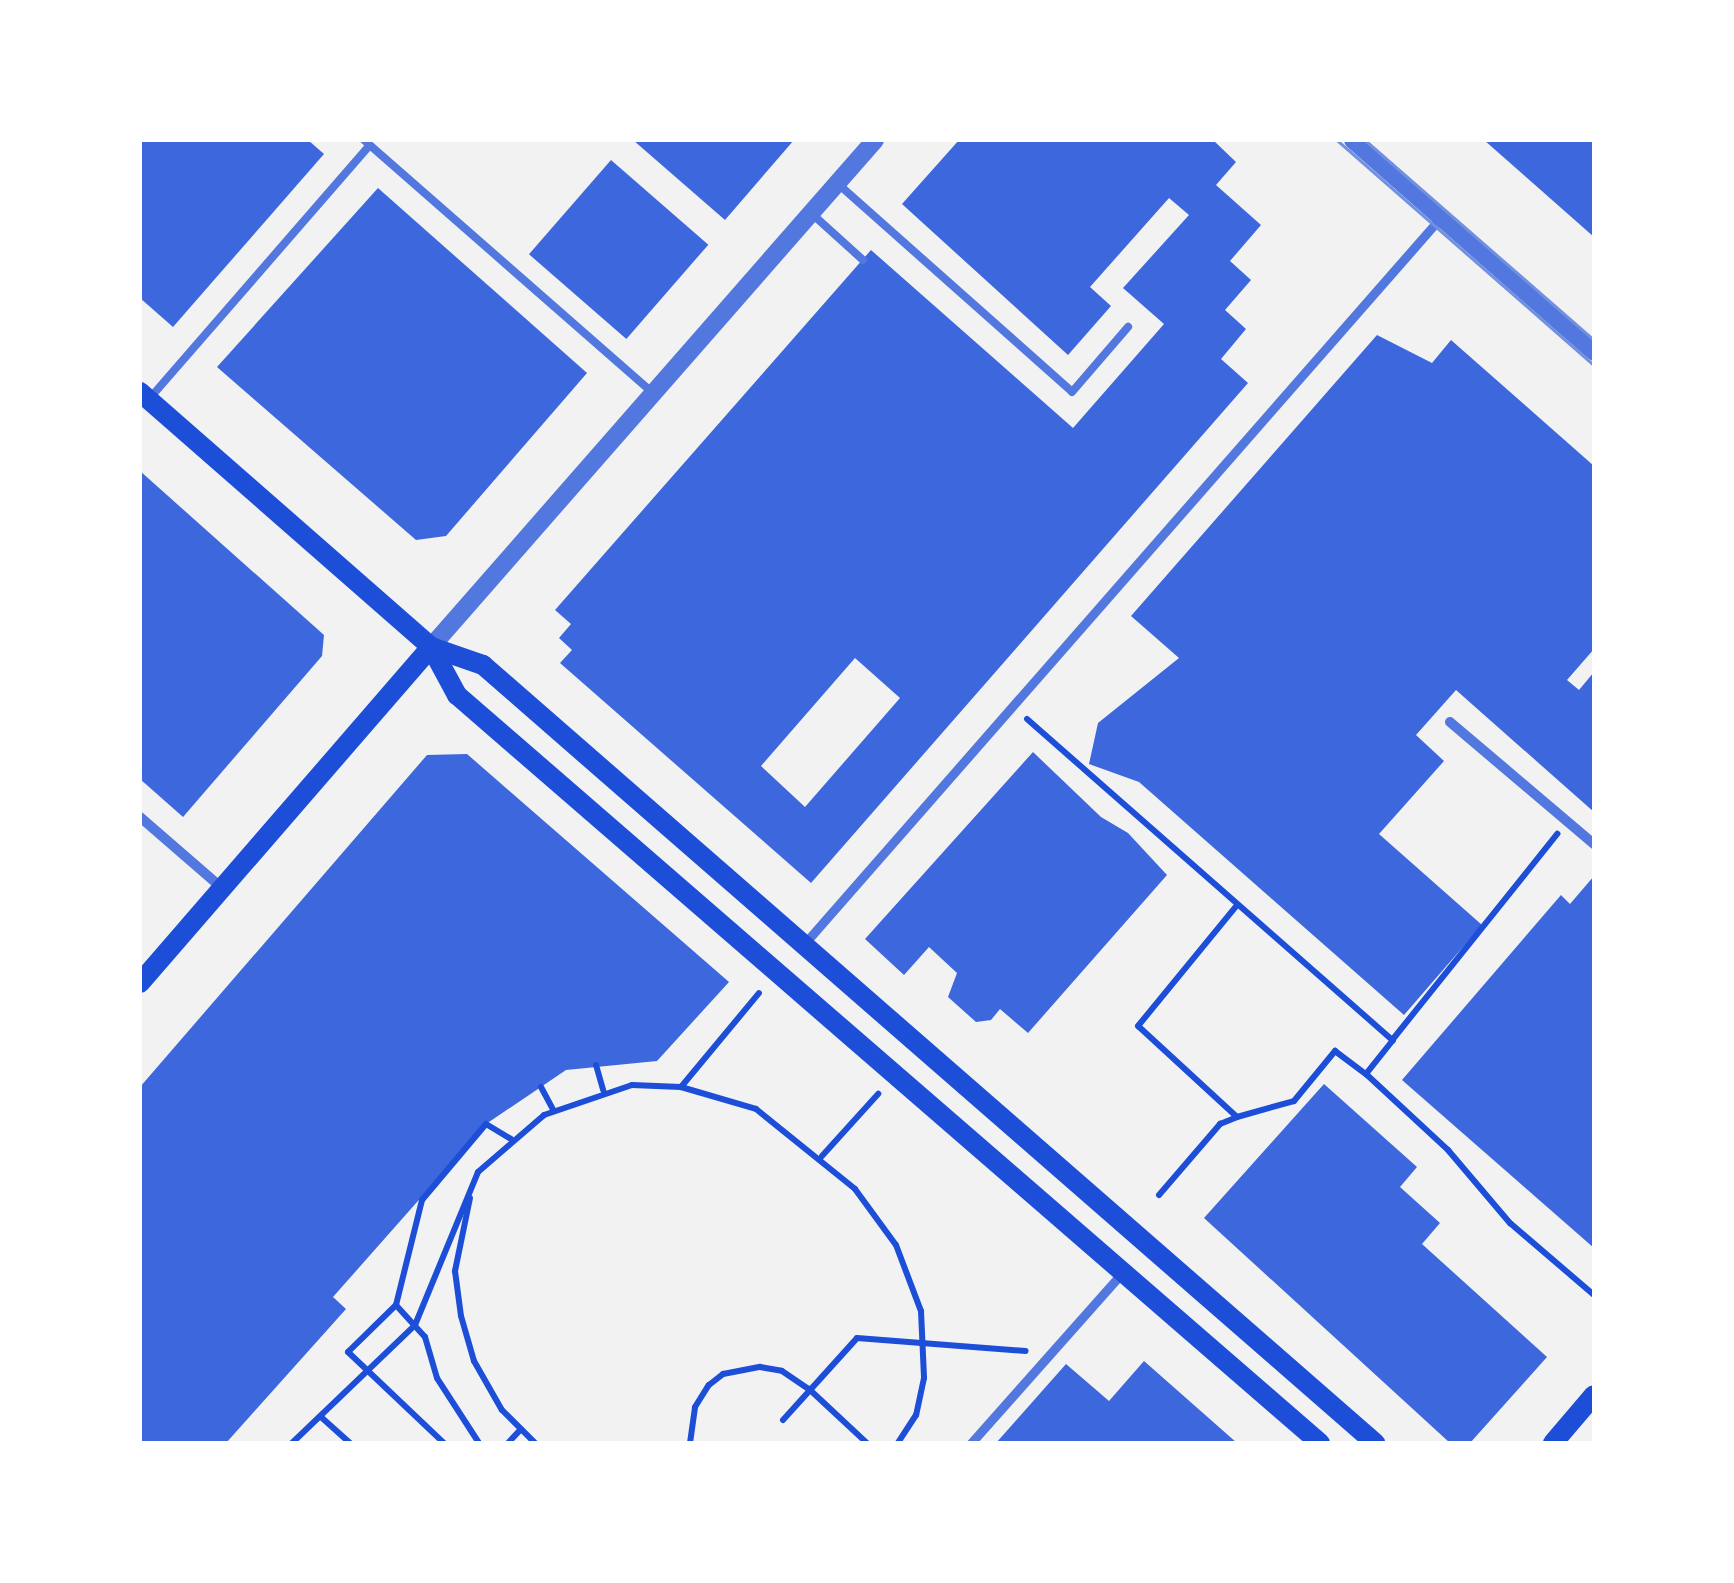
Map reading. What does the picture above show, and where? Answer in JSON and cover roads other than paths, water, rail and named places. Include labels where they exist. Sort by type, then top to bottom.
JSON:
[{"type":"main road","points":[[144,396],[431,647],[457,694],[1320,1443]]},
{"type":"main road","points":[[140,984],[431,647]]},
{"type":"main road","points":[[431,647],[483,665],[1375,1443]]},
{"type":"main road","points":[[1553,1443],[1594,1395]]},
{"type":"street","points":[[431,647],[875,140]]},
{"type":"street","points":[[1356,140],[1594,352]]},
{"type":"street","points":[[804,943],[1441,217]]},
{"type":"street","points":[[1450,722],[1594,844]]},
{"type":"street","points":[[140,817],[223,889]]},
{"type":"street","points":[[971,1443],[1122,1272]]},
{"type":"lane","points":[[144,396],[367,143],[654,393]]},
{"type":"lane","points":[[837,182],[1072,392],[1128,327]]},
{"type":"lane","points":[[810,213],[863,260]]},
{"type":"tram line","points":[[1337,140],[1594,365]]},
{"type":"tram line","points":[[1365,140],[1594,340]]}]
